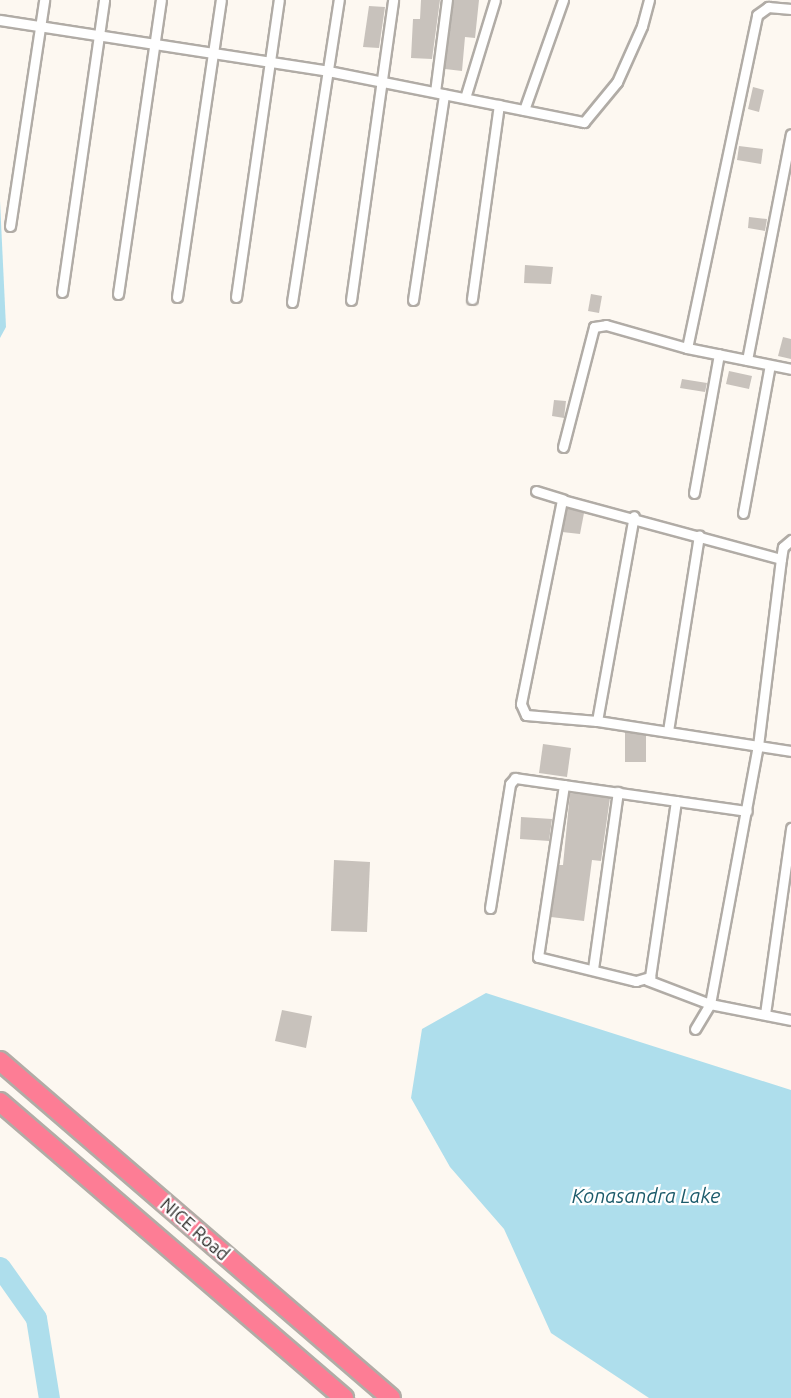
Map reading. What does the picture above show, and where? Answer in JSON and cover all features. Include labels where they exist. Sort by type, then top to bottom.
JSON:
[{"type":"highway","name":"NICE Road","points":[[0,1061],[391,1398]]},
{"type":"highway","name":"NICE Road","points":[[0,1102],[344,1398]]},
{"type":"street","points":[[10,226],[44,0]]},
{"type":"street","points":[[62,292],[104,0]]},
{"type":"street","points":[[118,294],[161,0]]},
{"type":"street","points":[[177,297],[221,0]]},
{"type":"street","points":[[236,297],[279,0]]},
{"type":"street","points":[[292,302],[339,0]]},
{"type":"street","points":[[351,300],[393,0]]},
{"type":"street","points":[[412,300],[440,93],[447,0]]},
{"type":"street","points":[[465,98],[495,0]]},
{"type":"street","points":[[524,110],[563,0]]},
{"type":"street","points":[[0,20],[328,71],[584,122],[617,82],[642,26],[649,0]]},
{"type":"street","points":[[687,348],[757,15],[768,7],[791,9]]},
{"type":"street","points":[[472,299],[499,105]]},
{"type":"street","points":[[747,360],[791,134]]},
{"type":"street","points":[[563,447],[594,327],[606,325],[687,348],[791,369]]},
{"type":"street","points":[[694,493],[719,354]]},
{"type":"street","points":[[743,513],[770,365]]},
{"type":"street","points":[[536,491],[563,500],[634,516],[780,559]]},
{"type":"street","points":[[563,500],[559,503],[522,709],[526,714],[597,721],[791,751]]},
{"type":"street","points":[[597,721],[634,516]]},
{"type":"street","points":[[668,731],[699,535]]},
{"type":"street","points":[[695,1029],[710,1004],[758,746],[780,559],[783,547],[791,540]]},
{"type":"street","points":[[490,908],[512,781],[520,777],[747,811]]},
{"type":"street","points":[[564,785],[538,957],[647,980],[710,1004],[791,1020]]},
{"type":"street","points":[[593,969],[618,792]]},
{"type":"street","points":[[647,980],[676,801]]},
{"type":"street","points":[[765,1014],[791,828]]},
{"type":"water","points":[[0,201],[6,327],[0,338]]},
{"type":"water","name":"Konasandra Lake","points":[[486,993],[791,1090],[791,1398],[649,1398],[551,1333],[504,1229],[450,1167],[411,1098],[422,1029]]},
{"type":"building","points":[[421,0],[440,0],[432,59],[411,58],[413,19],[420,19]]},
{"type":"building","points":[[454,0],[479,0],[475,38],[465,37],[462,71],[445,69]]},
{"type":"building","points":[[369,6],[385,7],[379,48],[363,47]]},
{"type":"building","points":[[753,87],[764,90],[759,112],[748,109]]},
{"type":"building","points":[[739,146],[763,149],[761,164],[737,160]]},
{"type":"building","points":[[749,217],[767,219],[765,231],[748,228]]},
{"type":"building","points":[[525,265],[553,267],[551,284],[524,283]]},
{"type":"building","points":[[591,294],[602,296],[599,313],[588,311]]},
{"type":"building","points":[[783,337],[791,339],[791,359],[778,356]]},
{"type":"building","points":[[729,371],[752,376],[749,389],[726,384]]},
{"type":"building","points":[[682,379],[707,383],[705,392],[680,388]]},
{"type":"building","points":[[554,400],[566,401],[564,418],[552,416]]},
{"type":"building","points":[[567,508],[584,513],[580,534],[562,532]]},
{"type":"building","points":[[625,732],[646,735],[646,762],[625,762]]},
{"type":"building","points":[[543,744],[571,748],[567,777],[539,773]]},
{"type":"building","points":[[570,793],[610,798],[601,861],[592,860],[584,921],[551,917],[559,865],[563,865]]},
{"type":"building","points":[[521,817],[552,819],[549,841],[520,839]]},
{"type":"building","points":[[334,860],[370,862],[367,932],[331,931]]},
{"type":"building","points":[[282,1010],[312,1016],[306,1048],[275,1041]]},
{"type":"waterway","points":[[0,1267],[36,1318],[49,1398]]}]
